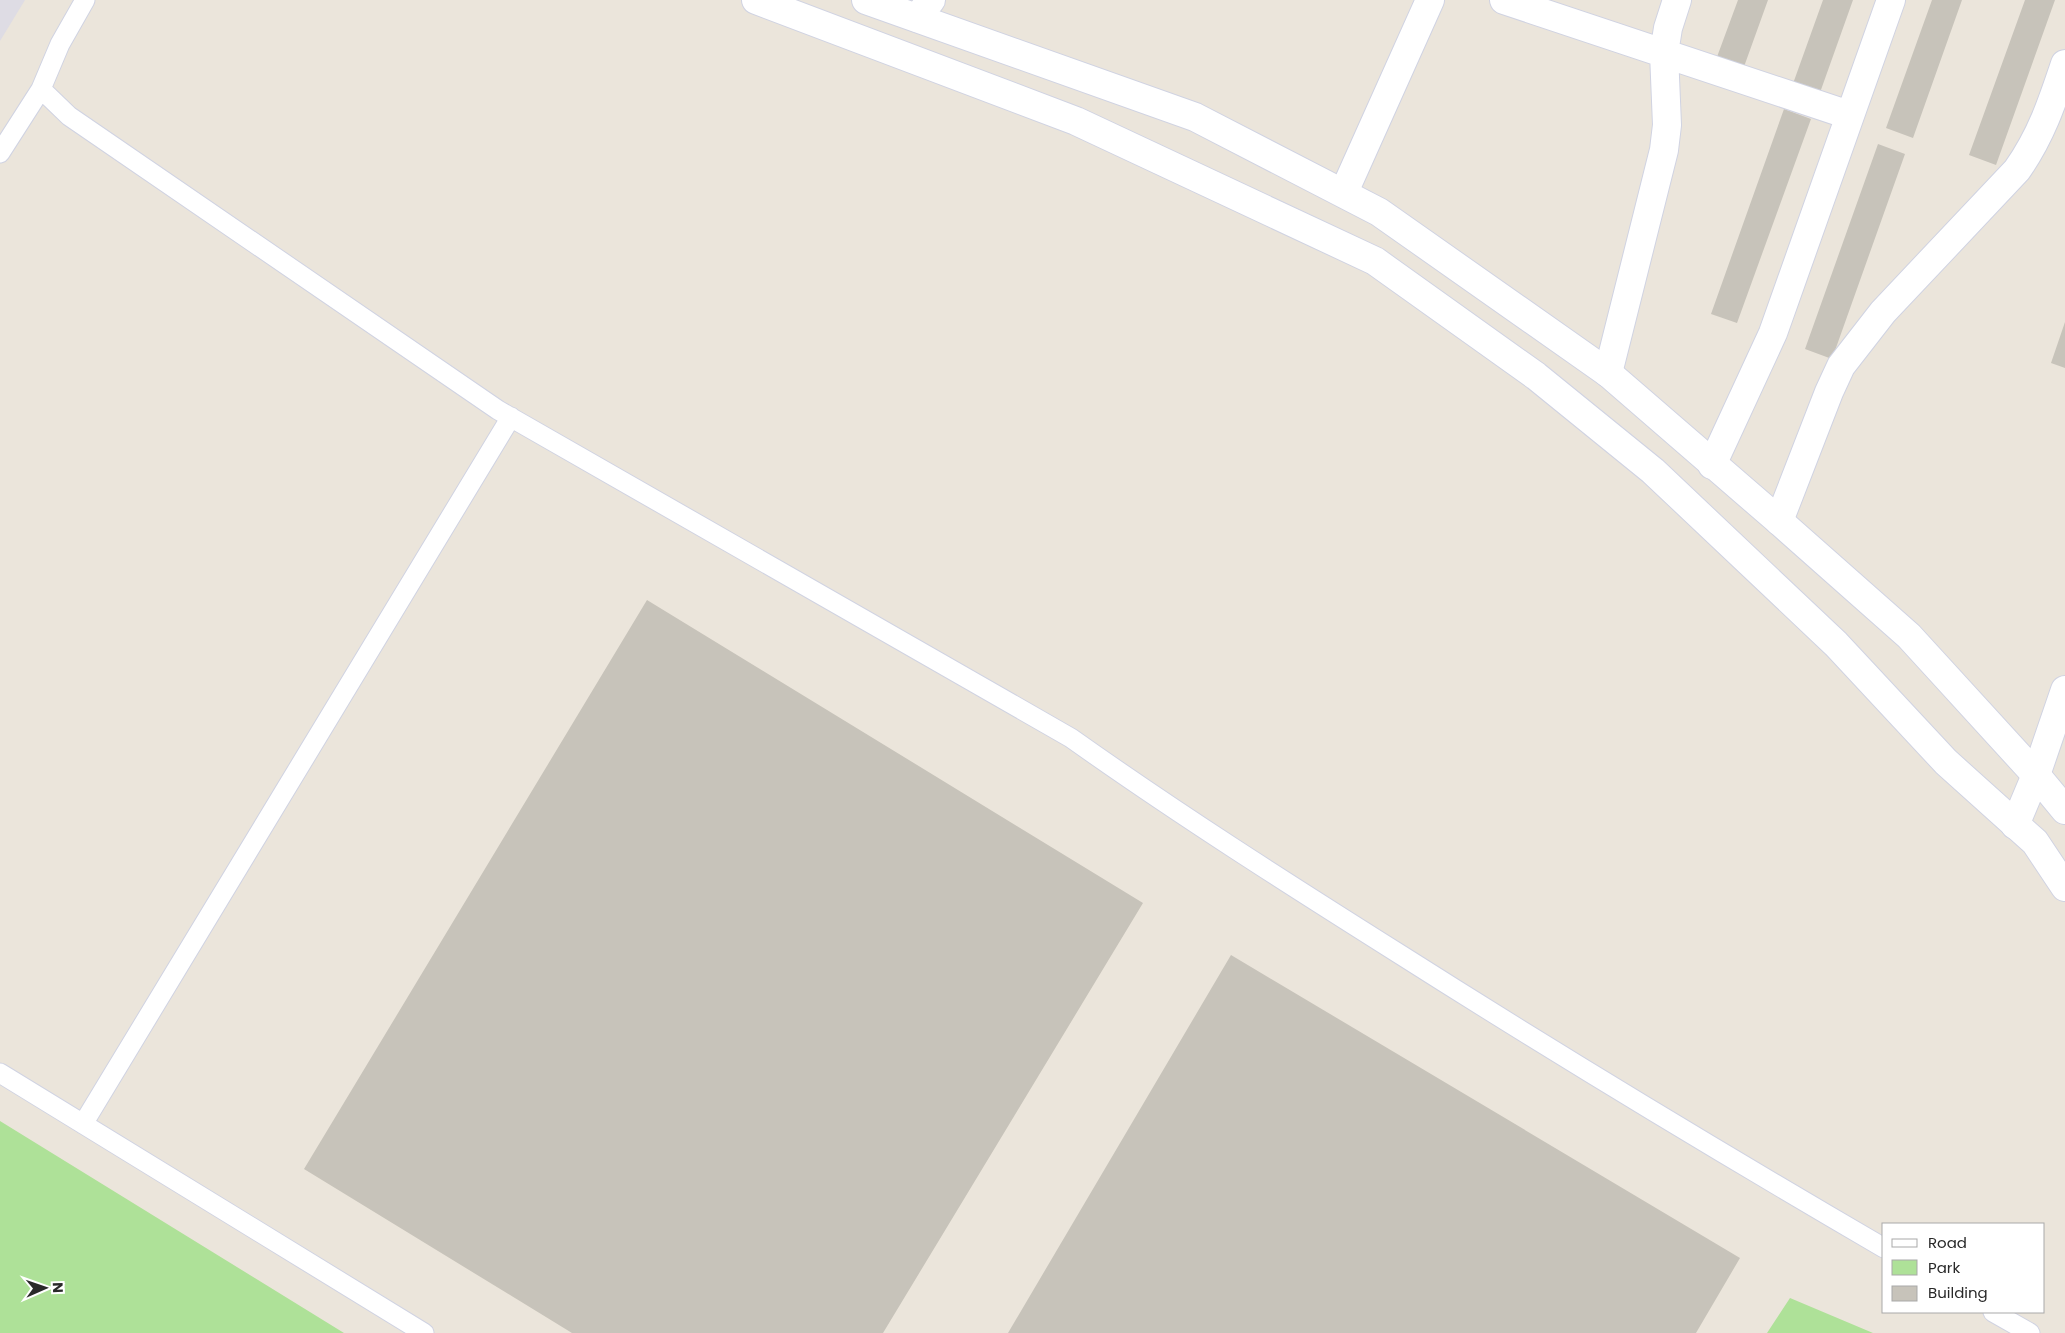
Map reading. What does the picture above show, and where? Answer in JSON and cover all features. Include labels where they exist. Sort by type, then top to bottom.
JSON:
[{"type":"main road","points":[[756,0],[1076,121],[1375,261],[1536,376],[1653,471],[1836,644],[1946,762],[2035,842],[2065,887]]},
{"type":"main road","points":[[866,0],[924,9],[1195,118],[1344,192],[1379,212],[1608,373],[1712,465],[1779,521],[1909,636],[2036,775],[2065,810]]},
{"type":"main road","points":[[1344,192],[1430,0]]},
{"type":"main road","points":[[1504,0],[1849,115]]},
{"type":"main road","points":[[1608,373],[1664,150],[1667,125],[1664,53],[1668,28],[1677,0]]},
{"type":"main road","points":[[1712,465],[1773,333],[1891,0]]},
{"type":"main road","points":[[1779,521],[1829,392],[1842,366],[1882,312],[2017,170],[2032,149],[2044,123],[2065,64]]},
{"type":"main road","points":[[2015,825],[2036,775],[2065,690]]},
{"type":"lane","points":[[0,153],[41,89],[60,44],[85,0]]},
{"type":"lane","points":[[41,89],[68,116],[510,417],[1071,738],[1138,786],[1520,1030],[1719,1152],[1882,1247]]},
{"type":"lane","points":[[82,1124],[510,417]]},
{"type":"lane","points":[[0,1073],[424,1333]]},
{"type":"lane","points":[[1995,1313],[2030,1333]]},
{"type":"shaded area","points":[[0,0],[25,0],[0,41]]},
{"type":"green space","points":[[0,1121],[344,1333],[0,1333]]},
{"type":"green space","points":[[1790,1298],[1873,1333],[1767,1333]]},
{"type":"building","points":[[1738,0],[1768,0],[1741,75],[1714,65]]},
{"type":"building","points":[[1823,0],[1853,0],[1817,101],[1790,92]]},
{"type":"building","points":[[1932,0],[1962,0],[1913,138],[1886,128]]},
{"type":"building","points":[[2025,0],[2055,0],[1996,165],[1969,155]]},
{"type":"building","points":[[1784,109],[1811,119],[1737,323],[1711,314]]},
{"type":"building","points":[[1878,144],[1905,154],[1832,359],[1805,349]]},
{"type":"building","points":[[2065,322],[2065,368],[2051,363]]},
{"type":"building","points":[[647,600],[1143,903],[883,1333],[572,1333],[304,1169]]},
{"type":"building","points":[[1231,955],[1740,1258],[1696,1333],[1008,1333]]}]
